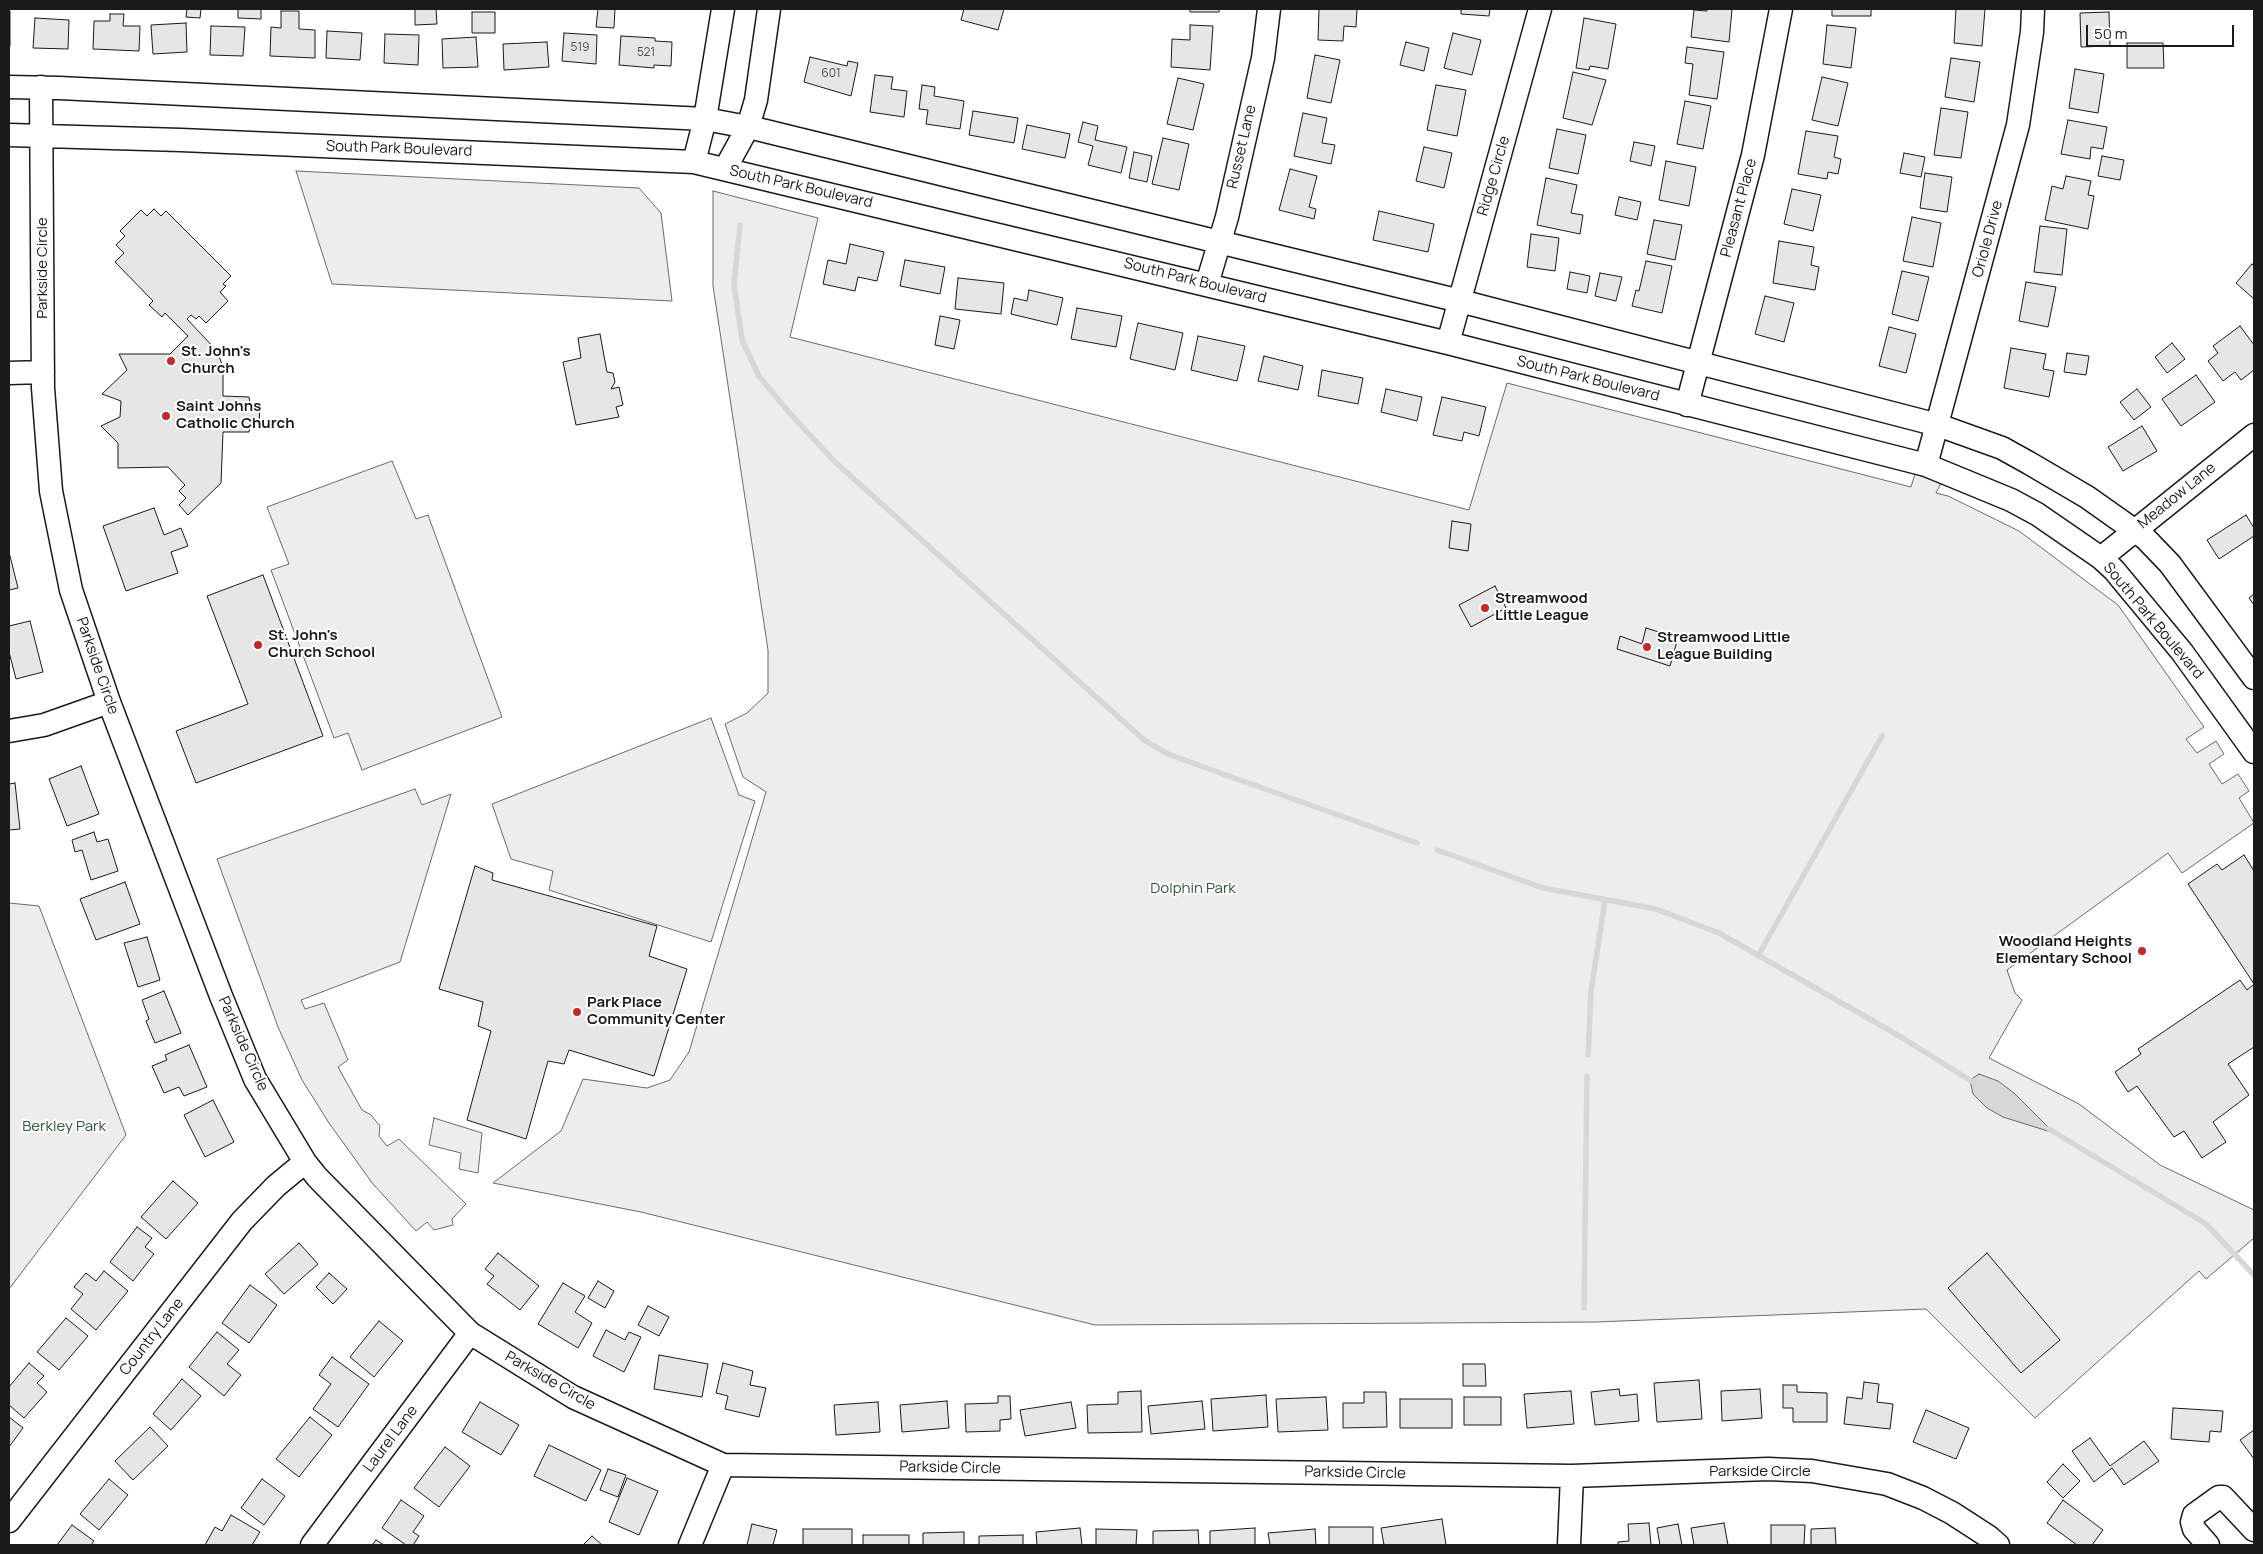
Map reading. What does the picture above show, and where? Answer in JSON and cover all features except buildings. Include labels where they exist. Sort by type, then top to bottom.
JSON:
[{"type":"street","points":[[694,162],[705,119],[723,9]]},
{"type":"street","points":[[725,169],[748,127],[756,100],[769,9]]},
{"type":"street","name":"Russet Lane","points":[[1207,284],[1220,242],[1263,58],[1269,9]]},
{"type":"street","name":"Ridge Circle","points":[[1448,343],[1540,9]]},
{"type":"street","name":"Pleasant Place","points":[[1687,404],[1753,155],[1781,9]]},
{"type":"street","name":"Oriole Drive","points":[[1926,466],[2018,124],[2032,32],[2033,9]]},
{"type":"street","points":[[9,87],[705,119],[748,127],[1460,301],[1938,425],[2016,456],[2086,497],[2157,548],[2254,678]]},
{"type":"street","name":"Parkside Circle","points":[[41,88],[43,372],[50,491],[71,590],[109,702],[221,996],[255,1079],[316,1177],[470,1333],[573,1397],[723,1465],[1572,1476],[1768,1469],[1812,1471],[1856,1477],[1887,1484],[1923,1498],[1952,1513],[1998,1545]]},
{"type":"street","name":"South Park Boulevard","points":[[9,135],[694,162],[1448,343],[1926,466],[2011,500],[2037,514],[2101,558],[2114,570],[2182,652],[2252,744]]},
{"type":"street","points":[[9,373],[43,372]]},
{"type":"street","name":"Meadow Lane","points":[[2101,558],[2254,435]]},
{"type":"street","points":[[9,731],[44,725],[109,702]]},
{"type":"street","name":"Country Lane","points":[[9,1521],[242,1221],[276,1186],[305,1162]]},
{"type":"street","name":"Laurel Lane","points":[[312,1545],[470,1333]]},
{"type":"street","points":[[690,1545],[723,1465]]},
{"type":"street","points":[[1569,1545],[1572,1476]]},
{"type":"street","points":[[2208,1545],[2194,1529],[2192,1522],[2194,1515],[2219,1496],[2223,1497],[2254,1530]]},
{"type":"shaded area","points":[[296,171],[639,188],[661,213],[672,301],[332,284]]},
{"type":"shaded area","name":"Dolphin Park","points":[[713,191],[818,218],[790,337],[1469,510],[1507,383],[1911,487],[1915,474],[1941,483],[1936,493],[1948,496],[2019,531],[2118,605],[2204,727],[2186,739],[2197,753],[2216,741],[2224,754],[2209,764],[2222,784],[2238,774],[2249,791],[2239,798],[2254,823],[2182,873],[2168,853],[2007,970],[2015,993],[2022,1000],[1989,1058],[2079,1104],[2160,1165],[2254,1210],[2254,1238],[2206,1279],[2199,1271],[2035,1418],[1926,1309],[1596,1322],[1095,1325],[641,1212],[493,1183],[561,1131],[583,1079],[647,1088],[670,1080],[689,1052],[766,792],[743,777],[725,724],[747,713],[768,693],[768,650],[713,286]]},
{"type":"shaded area","points":[[392,461],[416,519],[428,515],[502,717],[362,770],[348,733],[334,738],[271,570],[289,564],[267,507]]},
{"type":"shaded area","points":[[711,718],[739,795],[755,801],[711,942],[549,890],[553,871],[511,859],[492,804]]},
{"type":"shaded area","points":[[415,789],[422,805],[451,794],[400,962],[301,1000],[305,1009],[324,1003],[348,1060],[338,1067],[362,1110],[371,1115],[380,1126],[379,1136],[387,1146],[399,1139],[466,1204],[452,1219],[453,1225],[434,1230],[427,1222],[416,1231],[373,1184],[329,1123],[302,1080],[278,1027],[217,859]]},
{"type":"shaded area","name":"Berkley Park","points":[[9,903],[39,906],[126,1135],[9,1289]]},
{"type":"shaded area","points":[[1979,1074],[1998,1081],[2014,1093],[2054,1133],[2003,1117],[1987,1108],[1973,1094],[1970,1080]]},
{"type":"shaded area","points":[[434,1118],[482,1133],[478,1173],[459,1169],[461,1153],[429,1145]]},
{"type":"waterway","points":[[740,225],[734,284],[742,340],[759,376],[786,409],[834,461],[1144,740],[1168,754],[1417,843]]},
{"type":"waterway","points":[[1758,956],[1882,736]]},
{"type":"waterway","points":[[1437,850],[1543,888],[1656,909],[1719,933],[1901,1037],[1976,1084]]},
{"type":"waterway","points":[[1588,1055],[1591,991],[1605,900]]},
{"type":"waterway","points":[[1584,1308],[1587,1076]]},
{"type":"waterway","points":[[2049,1129],[2206,1224],[2254,1275]]},
{"type":"place","name":"St. John's Church","points":[[171,361]]},
{"type":"place","name":"Saint Johns Catholic Church","points":[[166,416]]},
{"type":"place","name":"Streamwood Little League","points":[[1485,608]]},
{"type":"place","name":"St. John's Church School","points":[[258,645]]},
{"type":"place","name":"Streamwood Little League Building","points":[[1647,647]]},
{"type":"place","name":"Woodland Heights Elementary School","points":[[2142,951]]},
{"type":"place","name":"Park Place Community Center","points":[[577,1012]]}]
